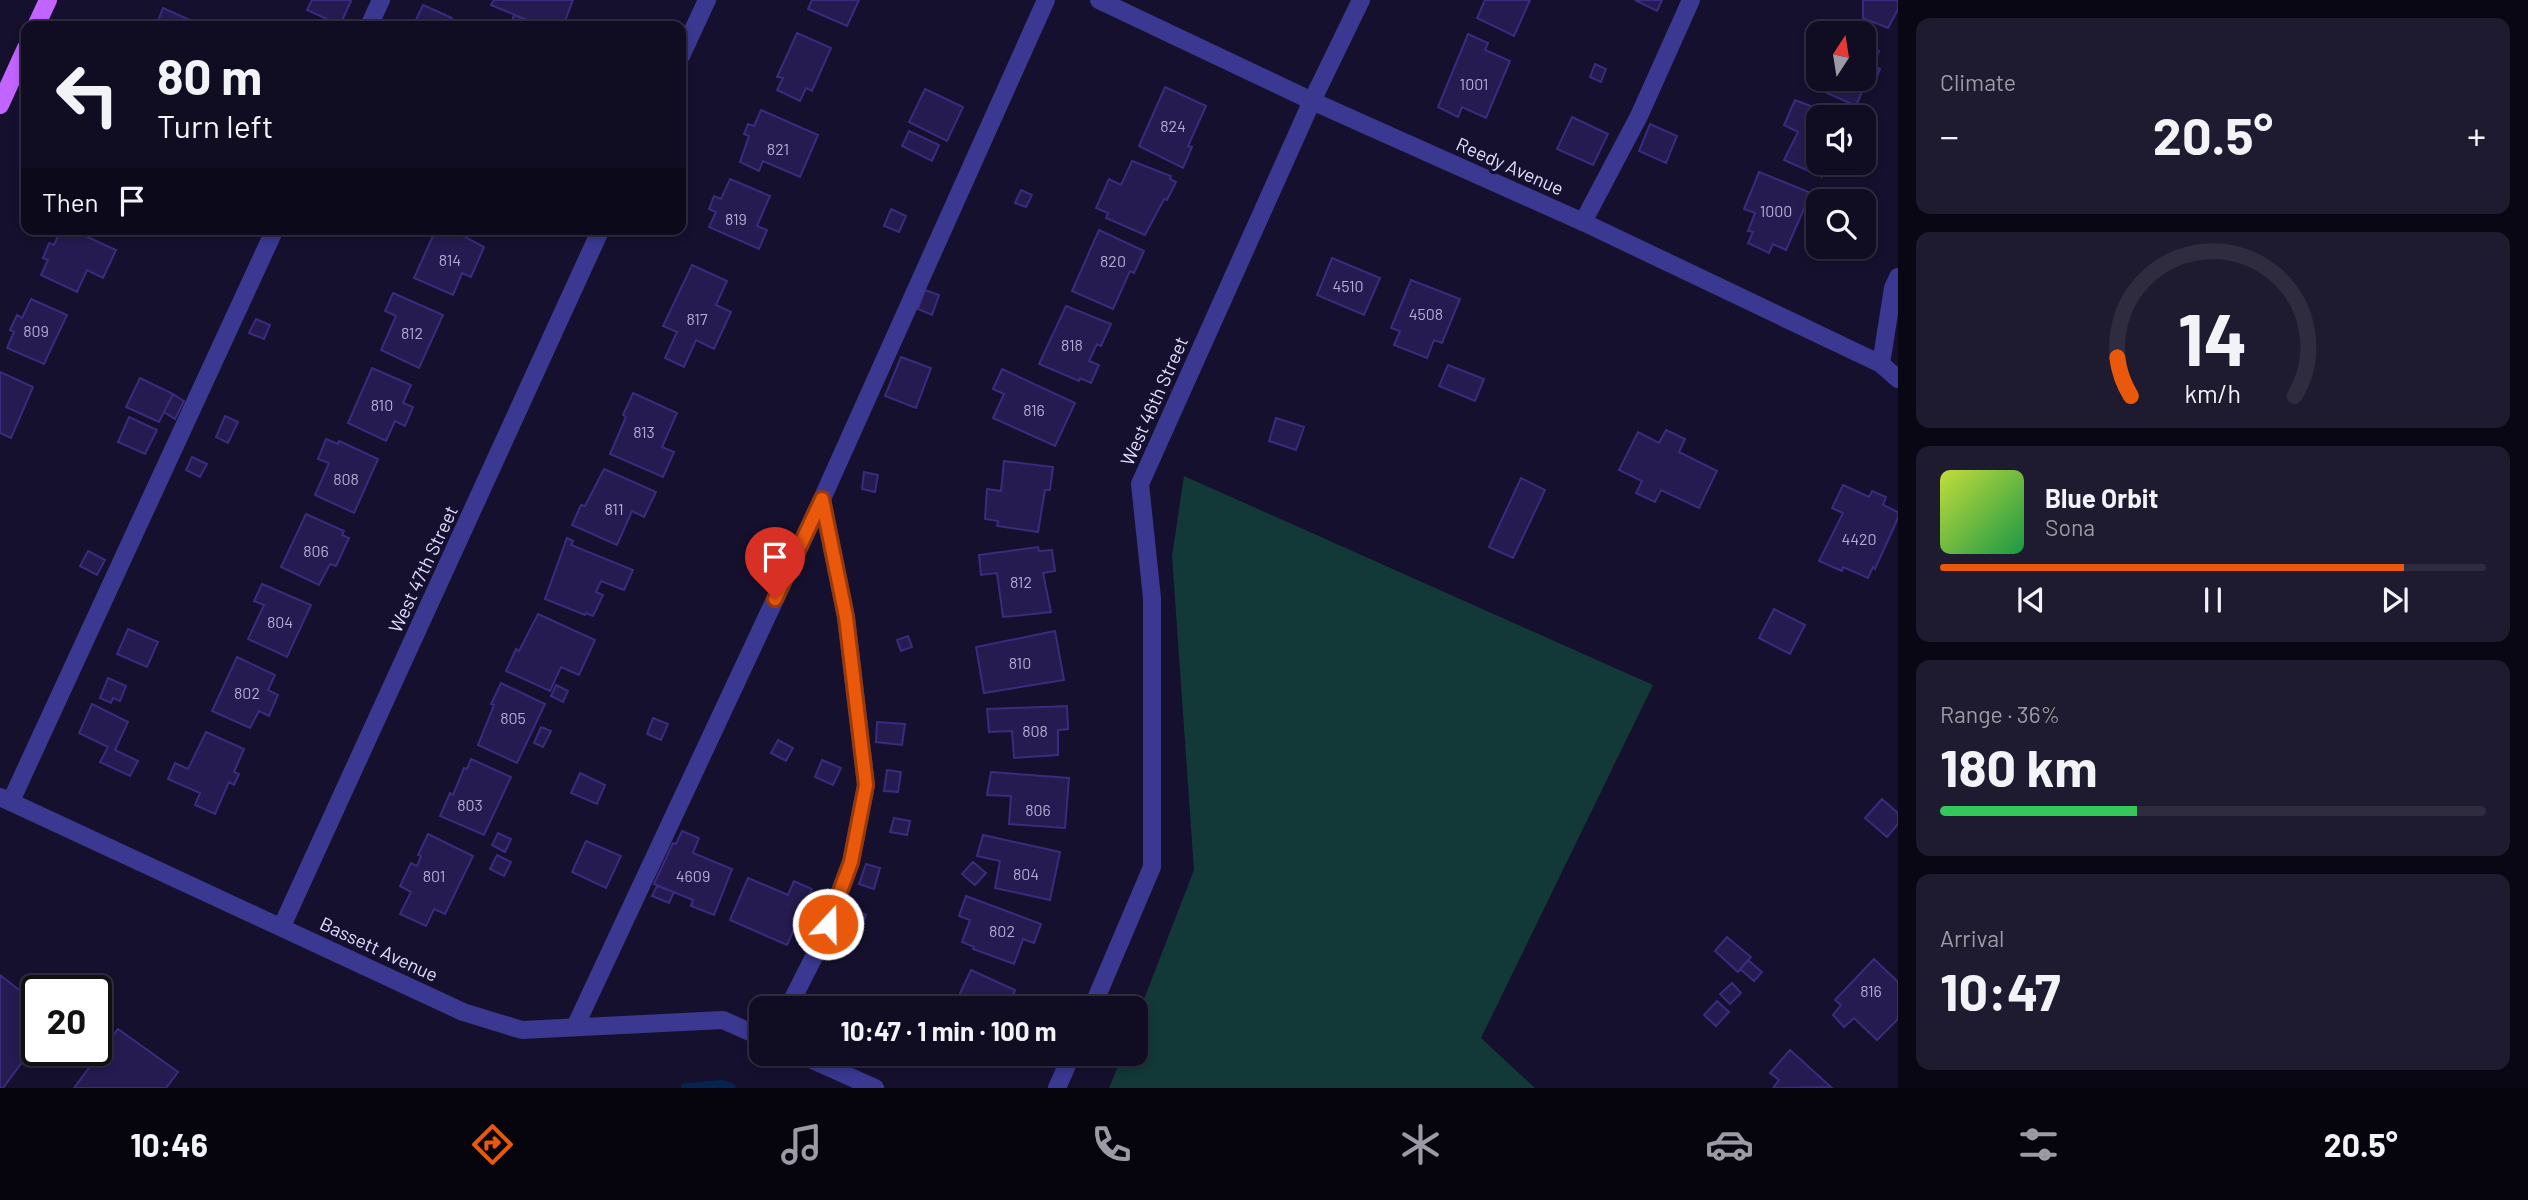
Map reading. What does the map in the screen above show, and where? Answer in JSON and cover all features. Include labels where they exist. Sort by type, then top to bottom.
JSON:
[{"type":"main road","points":[[38,21],[48,0]]},
{"type":"main road","points":[[0,105],[21,59]]},
{"type":"street","points":[[371,21],[381,0]]},
{"type":"street","points":[[686,45],[706,0]]},
{"type":"street","points":[[575,1027],[822,499],[1046,0]]},
{"type":"street","name":"Reedy Avenue","points":[[1099,0],[1312,101],[1583,222],[1881,364],[1898,379]]},
{"type":"street","name":"West 46th Street","points":[[1097,996],[1152,867],[1152,598],[1140,484],[1312,101],[1361,0]]},
{"type":"street","points":[[1583,222],[1639,116],[1691,0]]},
{"type":"street","points":[[5,799],[272,235]]},
{"type":"street","name":"West 47th Street","points":[[282,926],[598,235]]},
{"type":"street","points":[[1881,364],[1893,288],[1898,277]]},
{"type":"street","points":[[1881,364],[1898,355]]},
{"type":"street","points":[[794,996],[820,945],[851,862],[866,785],[846,617],[822,499]]},
{"type":"street","name":"Bassett Avenue","points":[[5,799],[464,1012],[522,1030],[723,1020],[749,1032]]},
{"type":"street","points":[[826,1066],[875,1088]]},
{"type":"street","points":[[1057,1088],[1067,1066]]},
{"type":"green space","points":[[1184,476],[1653,685],[1481,1038],[1535,1088],[1109,1088],[1118,1066],[1148,1066],[1148,996],[1145,996],[1194,870],[1172,556]]},
{"type":"building","points":[[312,0],[351,1],[342,21],[331,21],[307,10]]},
{"type":"building","points":[[494,0],[573,0],[565,21],[530,21],[491,5]]},
{"type":"building","points":[[812,0],[859,0],[847,26],[808,9]]},
{"type":"building","points":[[1485,0],[1530,0],[1514,36],[1477,18]]},
{"type":"building","points":[[1635,0],[1662,0],[1657,11]]},
{"type":"building","points":[[1863,0],[1898,0],[1898,9],[1888,28],[1863,18]]},
{"type":"building","points":[[423,5],[452,18],[450,21],[415,21]]},
{"type":"building","points":[[163,8],[192,21],[158,21]]},
{"type":"building","points":[[514,15],[529,21],[512,21]]},
{"type":"building","points":[[797,33],[831,48],[812,91],[806,88],[800,101],[777,90],[783,78],[777,77]]},
{"type":"building","points":[[1468,34],[1488,43],[1485,50],[1510,61],[1486,118],[1462,107],[1458,117],[1438,107]]},
{"type":"building","points":[[1595,64],[1606,69],[1601,82],[1590,77]]},
{"type":"building","points":[[1165,87],[1206,106],[1188,146],[1192,147],[1183,168],[1139,146]]},
{"type":"building","points":[[925,89],[963,107],[947,141],[909,122]]},
{"type":"building","points":[[1823,91],[1862,91],[1856,105]]},
{"type":"building","points":[[1795,100],[1808,105],[1806,170],[1784,160],[1798,132],[1784,125]]},
{"type":"building","points":[[761,110],[818,135],[800,177],[763,161],[759,171],[740,162],[749,136],[744,134],[748,124],[754,126]]},
{"type":"building","points":[[1572,117],[1608,134],[1593,165],[1557,149]]},
{"type":"building","points":[[1650,124],[1677,136],[1666,163],[1639,151]]},
{"type":"building","points":[[909,131],[939,145],[932,161],[902,146]]},
{"type":"building","points":[[1132,161],[1171,176],[1170,179],[1176,182],[1145,235],[1106,218],[1108,213],[1096,208],[1109,179],[1121,185]]},
{"type":"building","points":[[1759,172],[1806,191],[1806,204],[1786,250],[1773,244],[1769,253],[1748,243],[1753,232],[1748,231],[1755,213],[1744,209]]},
{"type":"building","points":[[730,179],[770,196],[757,226],[767,230],[759,249],[709,227],[716,212],[709,209],[714,196],[721,199]]},
{"type":"building","points":[[1021,190],[1032,195],[1026,207],[1015,203]]},
{"type":"building","points":[[891,209],[906,216],[899,232],[884,226]]},
{"type":"building","points":[[1099,230],[1144,251],[1134,273],[1130,271],[1113,309],[1072,291]]},
{"type":"building","points":[[58,235],[83,235],[116,250],[103,278],[87,270],[77,292],[41,275],[48,260],[43,258],[49,243],[54,245]]},
{"type":"building","points":[[433,235],[461,235],[484,247],[471,277],[462,273],[453,295],[414,278]]},
{"type":"building","points":[[1332,258],[1380,278],[1364,315],[1317,295]]},
{"type":"building","points":[[692,265],[727,281],[716,305],[731,312],[714,349],[696,340],[684,367],[665,358],[677,332],[663,326]]},
{"type":"building","points":[[1411,280],[1460,299],[1442,343],[1434,340],[1427,358],[1394,345],[1400,331],[1391,328]]},
{"type":"building","points":[[925,290],[939,295],[932,315],[918,309]]},
{"type":"building","points":[[393,293],[443,315],[419,368],[381,350],[396,316],[385,311]]},
{"type":"building","points":[[31,299],[67,315],[44,364],[7,348],[14,332],[10,330],[17,315],[22,318]]},
{"type":"building","points":[[1066,306],[1111,324],[1101,346],[1097,344],[1089,361],[1099,365],[1091,383],[1080,378],[1079,381],[1039,364]]},
{"type":"building","points":[[256,319],[270,325],[264,339],[249,333]]},
{"type":"building","points":[[901,357],[931,368],[916,408],[885,396]]},
{"type":"building","points":[[1448,365],[1484,379],[1475,401],[1439,386]]},
{"type":"building","points":[[372,368],[411,385],[403,403],[413,407],[405,426],[395,421],[386,441],[348,423]]},
{"type":"building","points":[[1002,369],[1075,403],[1055,446],[993,418],[1004,394],[993,389]]},
{"type":"building","points":[[0,372],[33,387],[11,438],[0,433]]},
{"type":"building","points":[[140,378],[173,394],[159,422],[126,407]]},
{"type":"building","points":[[633,393],[677,413],[662,447],[674,452],[663,477],[610,454]]},
{"type":"building","points":[[173,394],[184,401],[175,419],[164,412]]},
{"type":"building","points":[[225,416],[238,422],[228,443],[216,437]]},
{"type":"building","points":[[129,417],[157,430],[145,454],[118,442]]},
{"type":"building","points":[[1276,418],[1304,427],[1296,450],[1269,441]]},
{"type":"building","points":[[1666,430],[1685,439],[1679,452],[1717,471],[1699,508],[1661,490],[1655,502],[1636,493],[1642,481],[1619,470],[1638,432],[1659,443]]},
{"type":"building","points":[[326,439],[338,444],[339,441],[378,459],[354,513],[315,495],[329,463],[318,459]]},
{"type":"building","points":[[192,457],[207,464],[200,477],[186,470]]},
{"type":"building","points":[[1004,461],[1053,467],[1050,490],[1045,490],[1038,532],[997,526],[998,521],[985,519],[987,489],[1001,491]]},
{"type":"building","points":[[604,469],[656,492],[644,517],[632,511],[617,545],[572,525],[581,505],[585,506]]},
{"type":"building","points":[[864,472],[878,475],[875,492],[862,489]]},
{"type":"building","points":[[1521,478],[1545,490],[1513,558],[1489,547]]},
{"type":"building","points":[[1843,485],[1869,497],[1872,491],[1886,497],[1883,505],[1898,512],[1898,518],[1875,569],[1873,567],[1868,578],[1843,567],[1842,571],[1819,561],[1843,513],[1832,508]]},
{"type":"building","points":[[306,514],[344,531],[342,535],[349,538],[336,566],[330,564],[319,585],[281,567]]},
{"type":"building","points":[[567,538],[573,541],[571,545],[633,570],[624,590],[601,581],[596,592],[603,595],[593,616],[545,599]]},
{"type":"building","points":[[1038,547],[1039,551],[1052,550],[1055,571],[1043,573],[1051,612],[1003,617],[997,573],[981,575],[979,555]]},
{"type":"building","points":[[88,551],[105,560],[97,575],[80,566]]},
{"type":"building","points":[[262,584],[311,605],[287,657],[248,639],[264,605],[254,601]]},
{"type":"building","points":[[1774,609],[1805,625],[1790,654],[1759,638]]},
{"type":"building","points":[[538,614],[595,640],[579,675],[561,667],[550,691],[506,671]]},
{"type":"building","points":[[128,629],[158,642],[147,667],[117,654]]},
{"type":"building","points":[[1055,631],[1064,680],[984,693],[976,647]]},
{"type":"building","points":[[908,636],[912,647],[901,651],[897,640]]},
{"type":"building","points":[[237,657],[275,675],[268,690],[278,695],[269,716],[259,711],[250,728],[212,711]]},
{"type":"building","points":[[108,678],[126,686],[120,701],[113,698],[111,703],[100,698]]},
{"type":"building","points":[[501,683],[545,704],[517,763],[478,745]]},
{"type":"building","points":[[556,685],[568,691],[563,702],[551,696]]},
{"type":"building","points":[[92,704],[128,722],[115,750],[138,761],[130,776],[100,762],[108,747],[79,733]]},
{"type":"building","points":[[1067,706],[1068,729],[1058,730],[1058,755],[1014,758],[1012,731],[989,732],[987,709]]},
{"type":"building","points":[[653,718],[668,724],[661,740],[647,734]]},
{"type":"building","points":[[877,722],[905,724],[902,745],[876,742]]},
{"type":"building","points":[[541,727],[551,731],[543,747],[534,743]]},
{"type":"building","points":[[206,732],[244,749],[234,772],[239,774],[234,785],[229,782],[215,814],[195,805],[200,793],[168,779],[175,763],[188,769]]},
{"type":"building","points":[[778,740],[793,748],[786,761],[771,753]]},
{"type":"building","points":[[471,759],[511,777],[484,835],[440,816],[450,793],[453,795],[464,768],[467,769]]},
{"type":"building","points":[[822,760],[841,768],[833,785],[815,777]]},
{"type":"building","points":[[887,770],[901,772],[898,792],[884,791]]},
{"type":"building","points":[[991,772],[1069,778],[1065,828],[1009,824],[1011,796],[987,795]]},
{"type":"building","points":[[580,773],[605,785],[597,804],[571,793]]},
{"type":"building","points":[[1882,799],[1898,813],[1898,824],[1887,837],[1865,818]]},
{"type":"building","points":[[894,818],[910,821],[907,835],[890,832]]},
{"type":"building","points":[[682,831],[699,838],[693,853],[732,869],[714,915],[691,906],[693,900],[654,884],[673,843],[676,844]]},
{"type":"building","points":[[498,833],[511,839],[505,852],[492,845]]},
{"type":"building","points":[[428,834],[473,856],[445,914],[434,909],[426,926],[400,914],[411,892],[400,886],[411,863],[417,866],[421,856],[418,855]]},
{"type":"building","points":[[983,835],[1060,852],[1050,900],[995,888],[1000,861],[977,856]]},
{"type":"building","points":[[586,841],[621,856],[606,888],[572,872]]},
{"type":"building","points":[[497,855],[511,862],[504,876],[490,869]]},
{"type":"building","points":[[973,862],[986,873],[975,885],[962,874]]},
{"type":"building","points":[[866,864],[880,868],[874,889],[859,884]]},
{"type":"building","points":[[748,878],[788,895],[794,881],[812,889],[787,945],[730,920]]},
{"type":"building","points":[[657,886],[674,892],[669,903],[652,896]]},
{"type":"building","points":[[966,896],[1041,924],[1034,943],[1023,939],[1014,964],[973,949],[974,947],[962,942],[970,920],[959,916]]},
{"type":"building","points":[[854,909],[866,915],[859,932],[846,925]]},
{"type":"building","points":[[1727,937],[1751,957],[1738,972],[1715,951]]},
{"type":"building","points":[[1874,959],[1898,982],[1898,1019],[1877,1040],[1854,1018],[1844,1027],[1833,1015],[1841,1005],[1835,1000]]},
{"type":"building","points":[[1748,960],[1762,972],[1754,981],[1740,969]]},
{"type":"building","points":[[971,970],[1015,990],[1013,996],[959,996]]},
{"type":"building","points":[[0,975],[21,991],[21,1064],[3,1088],[0,1088]]},
{"type":"building","points":[[1732,983],[1741,993],[1730,1004],[1720,994]]},
{"type":"building","points":[[1717,1001],[1729,1012],[1716,1026],[1704,1015]]},
{"type":"building","points":[[118,1029],[178,1072],[166,1088],[74,1088],[90,1066],[112,1066],[112,1037]]},
{"type":"building","points":[[1790,1050],[1831,1087],[1773,1088],[1779,1080],[1770,1073]]},
{"type":"waterway","points":[[686,1088],[722,1085],[731,1088]]},
{"type":"route","points":[[775,599],[822,499],[846,617],[866,785],[851,862],[828,924]]}]
